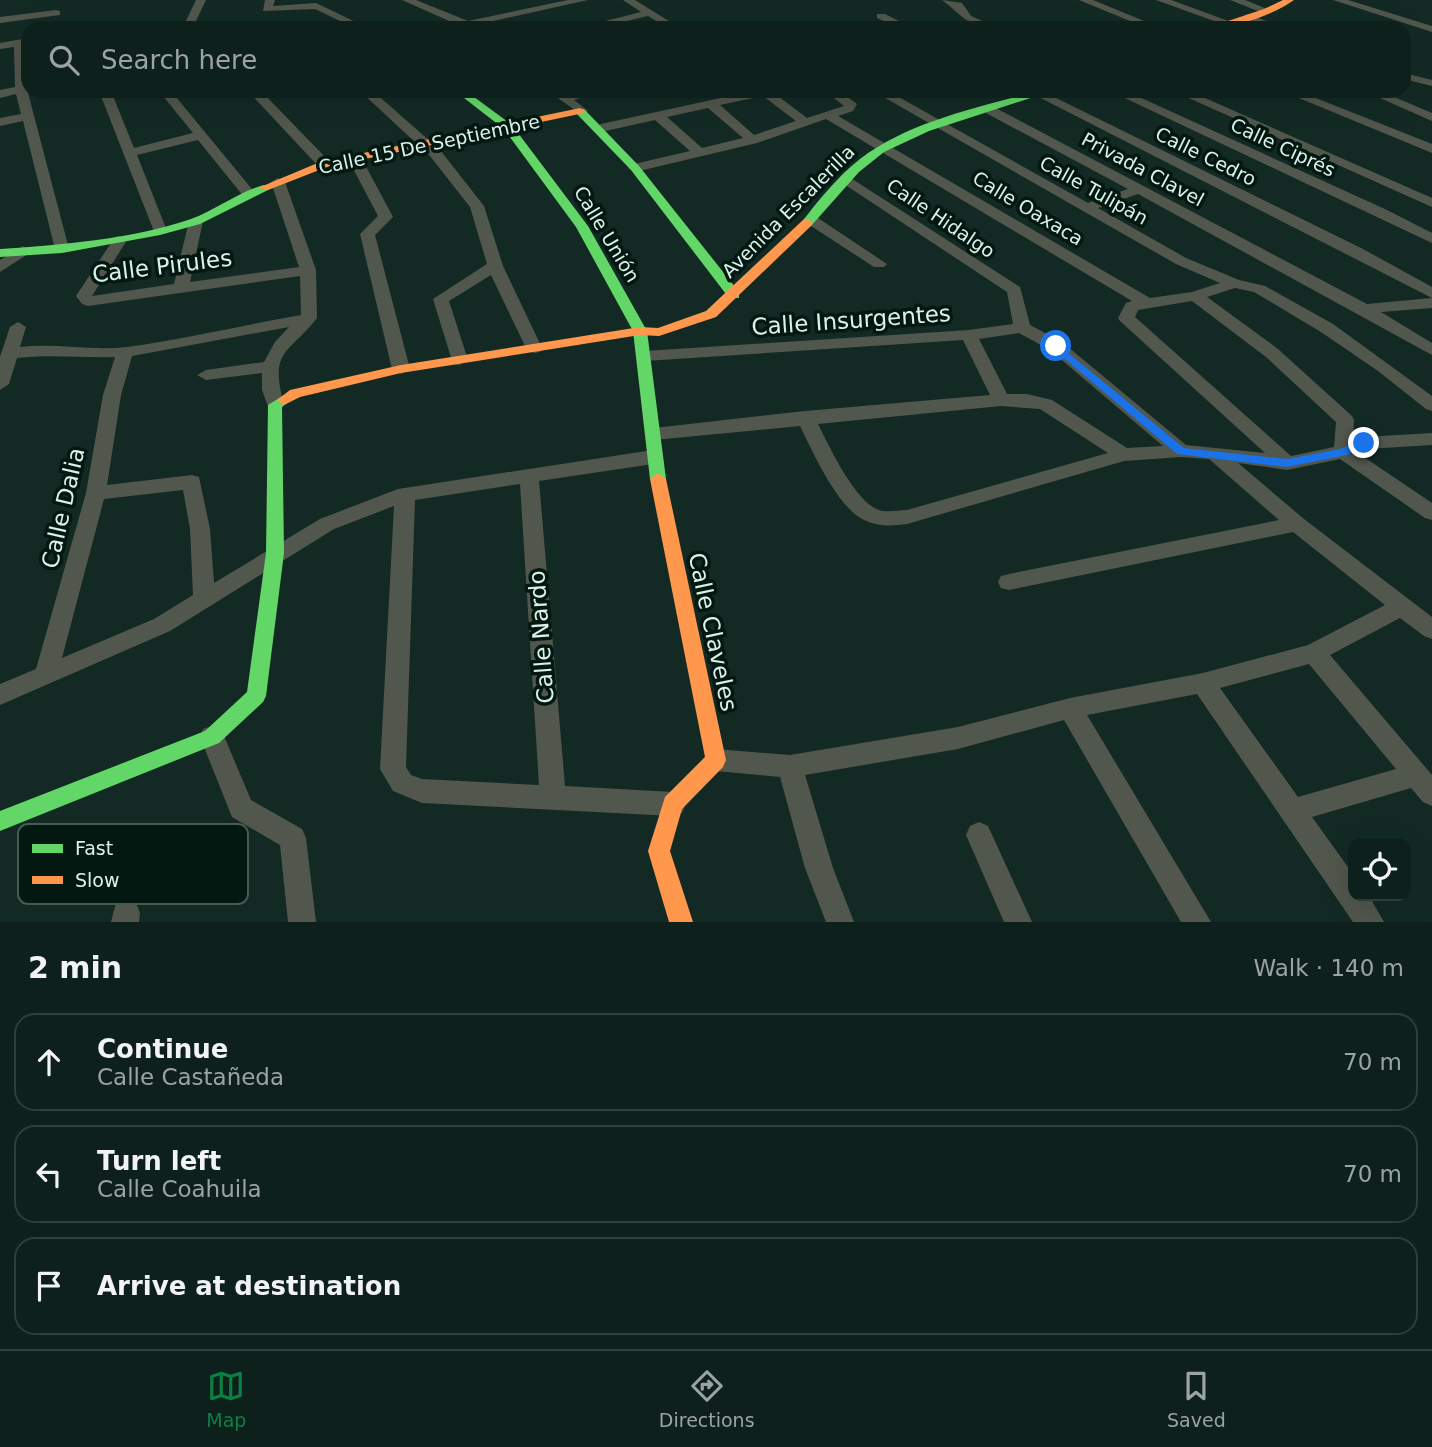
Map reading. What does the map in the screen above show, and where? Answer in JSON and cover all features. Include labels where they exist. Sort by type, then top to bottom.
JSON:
[{"type":"street","points":[[53,21],[61,0]]},
{"type":"street","points":[[191,21],[201,0]]},
{"type":"street","points":[[270,0],[267,9],[318,3],[350,21]]},
{"type":"street","points":[[407,0],[460,21]]},
{"type":"street","points":[[474,21],[523,0]]},
{"type":"street","points":[[482,21],[583,0]]},
{"type":"street","points":[[628,0],[663,21]]},
{"type":"street","points":[[947,0],[958,5],[967,18],[975,21]]},
{"type":"street","points":[[958,5],[972,0]]},
{"type":"street","points":[[1084,0],[1138,21]]},
{"type":"street","points":[[1161,0],[1223,21]]},
{"type":"street","points":[[1235,0],[1268,10]]},
{"type":"street","points":[[1235,21],[1290,0]]},
{"type":"street","points":[[1338,0],[1404,21]]},
{"type":"street","points":[[0,20],[56,13]]},
{"type":"street","points":[[614,21],[649,13]]},
{"type":"street","points":[[881,16],[892,21]]},
{"type":"street","points":[[1247,17],[1258,21]]},
{"type":"street","points":[[1411,23],[1432,30]]},
{"type":"street","points":[[0,46],[21,43]]},
{"type":"street","points":[[0,94],[21,89],[13,64],[21,47]]},
{"type":"street","points":[[1411,78],[1432,83]]},
{"type":"street","points":[[23,98],[62,248]]},
{"type":"street","points":[[108,98],[160,231]]},
{"type":"street","points":[[175,98],[249,194]]},
{"type":"street","points":[[261,98],[324,164]]},
{"type":"street","points":[[374,98],[425,144],[477,206],[495,266],[534,348]]},
{"type":"street","name":"Calle Unión","points":[[469,98],[508,127],[582,226],[640,331]]},
{"type":"street","points":[[563,98],[601,128],[734,295]]},
{"type":"street","points":[[601,128],[739,98]]},
{"type":"street","points":[[774,98],[804,122]]},
{"type":"street","points":[[635,168],[752,140],[849,108],[851,104],[842,98]]},
{"type":"street","name":"Calle Tulipán","points":[[891,98],[1181,261],[1234,283],[1259,289]]},
{"type":"street","name":"Avenida Escalerilla","points":[[275,405],[295,393],[401,369],[640,331],[659,332],[711,314],[734,295],[810,219],[862,163],[886,148],[938,125],[1021,98]]},
{"type":"street","name":"Calle Cedro","points":[[1051,98],[1358,252],[1432,293]]},
{"type":"street","name":"Calle Ciprés","points":[[1131,98],[1382,213],[1432,239]]},
{"type":"street","points":[[1195,98],[1432,203]]},
{"type":"street","points":[[1305,98],[1432,149]]},
{"type":"street","points":[[1387,98],[1432,116]]},
{"type":"street","points":[[711,104],[752,140]]},
{"type":"street","name":"Privada Clavel","points":[[988,109],[1364,309],[1432,350]]},
{"type":"street","name":"Calle 15 De Septiembre","points":[[120,240],[196,221],[249,194],[324,164],[582,111]]},
{"type":"street","name":"Calle Oaxaca","points":[[825,114],[886,148],[1140,305]]},
{"type":"street","points":[[659,116],[700,153]]},
{"type":"street","points":[[1419,122],[1432,116]]},
{"type":"street","points":[[0,122],[27,117]]},
{"type":"street","points":[[1393,134],[1406,128]]},
{"type":"street","points":[[130,153],[201,135]]},
{"type":"street","points":[[355,159],[386,217],[367,234],[401,369]]},
{"type":"street","name":"Calle Hidalgo","points":[[846,179],[1014,290],[1022,328]]},
{"type":"street","points":[[0,821],[212,737],[256,696],[275,553],[275,405],[270,366],[279,345],[309,318],[308,270],[278,182]]},
{"type":"street","points":[[1086,208],[1140,189]]},
{"type":"street","points":[[810,219],[879,264]]},
{"type":"street","points":[[181,289],[196,221]]},
{"type":"street","name":"Calle Pirules","points":[[1,264],[23,251],[120,240]]},
{"type":"street","name":"Calle Pirules","points":[[120,240],[91,284],[85,299],[88,301],[308,270]]},
{"type":"street","points":[[459,360],[441,299],[495,266]]},
{"type":"street","points":[[1234,283],[1195,296],[1140,305],[1126,318],[1287,463]]},
{"type":"street","points":[[1259,289],[1321,288]]},
{"type":"street","points":[[1259,289],[1327,328],[1384,367],[1432,405]]},
{"type":"street","points":[[1195,296],[1272,352],[1345,420],[1343,452]]},
{"type":"street","points":[[1364,309],[1432,303]]},
{"type":"street","points":[[9,354],[48,349],[84,353],[125,352],[309,318]]},
{"type":"street","points":[[1,380],[18,327]]},
{"type":"street","points":[[1022,328],[1056,346],[1181,451]]},
{"type":"street","name":"Calle Insurgentes","points":[[645,356],[969,335],[1022,328]]},
{"type":"street","name":"Calle Claveles","points":[[640,331],[654,434],[653,457],[716,760]]},
{"type":"street","points":[[969,335],[1001,400]]},
{"type":"street","name":"Calle Dalia","points":[[46,675],[96,493],[112,396],[125,352]]},
{"type":"street","points":[[206,374],[270,366]]},
{"type":"street","points":[[654,434],[805,417],[1027,400],[1046,404],[1124,455]]},
{"type":"street","points":[[805,417],[828,464],[866,513],[887,519],[907,517],[1124,455],[1181,451],[1287,463],[1343,452],[1364,443],[1432,439]]},
{"type":"street","points":[[1343,452],[1432,513]]},
{"type":"street","points":[[1213,453],[1297,524],[1432,630]]},
{"type":"street","points":[[0,695],[162,625],[275,553],[327,524],[405,494],[653,457]]},
{"type":"street","name":"Calle Nardo","points":[[529,475],[553,798]]},
{"type":"street","points":[[96,493],[192,482],[200,529],[204,598]]},
{"type":"street","points":[[405,494],[393,769],[402,783],[422,791],[673,804]]},
{"type":"street","points":[[1009,582],[1297,524]]},
{"type":"street","points":[[681,922],[659,851],[673,804],[716,760],[790,766],[958,738],[1070,708],[1203,683],[1314,653],[1401,607]]},
{"type":"street","points":[[1292,811],[1424,784],[1314,653]]},
{"type":"street","points":[[1203,683],[1370,922]]},
{"type":"street","points":[[1070,708],[1197,922]]},
{"type":"street","points":[[212,737],[241,808],[293,838],[302,922]]},
{"type":"street","points":[[790,766],[819,868],[840,922]]},
{"type":"street","points":[[979,835],[1018,922]]},
{"type":"traffic: fast","points":[[469,98],[508,127],[582,226],[640,331],[658,479]]},
{"type":"traffic: fast","points":[[807,223],[855,170],[880,150],[925,128],[1023,98]]},
{"type":"traffic: fast","points":[[580,111],[635,168],[734,295]]},
{"type":"traffic: fast","points":[[0,253],[62,249],[160,231],[196,221],[264,188]]},
{"type":"traffic: fast","points":[[0,821],[212,737],[256,696],[275,553],[275,405],[284,400]]},
{"type":"traffic: slow","points":[[1234,21],[1267,11],[1290,0]]},
{"type":"traffic: slow","points":[[264,188],[324,164],[580,111]]},
{"type":"traffic: slow","points":[[284,400],[295,393],[401,369],[640,331],[659,332],[711,314],[807,223]]},
{"type":"traffic: slow","points":[[658,479],[716,760],[673,804],[659,851],[681,922]]},
{"type":"route","points":[[1056,346],[1181,451],[1287,463],[1343,452],[1364,443]]}]
